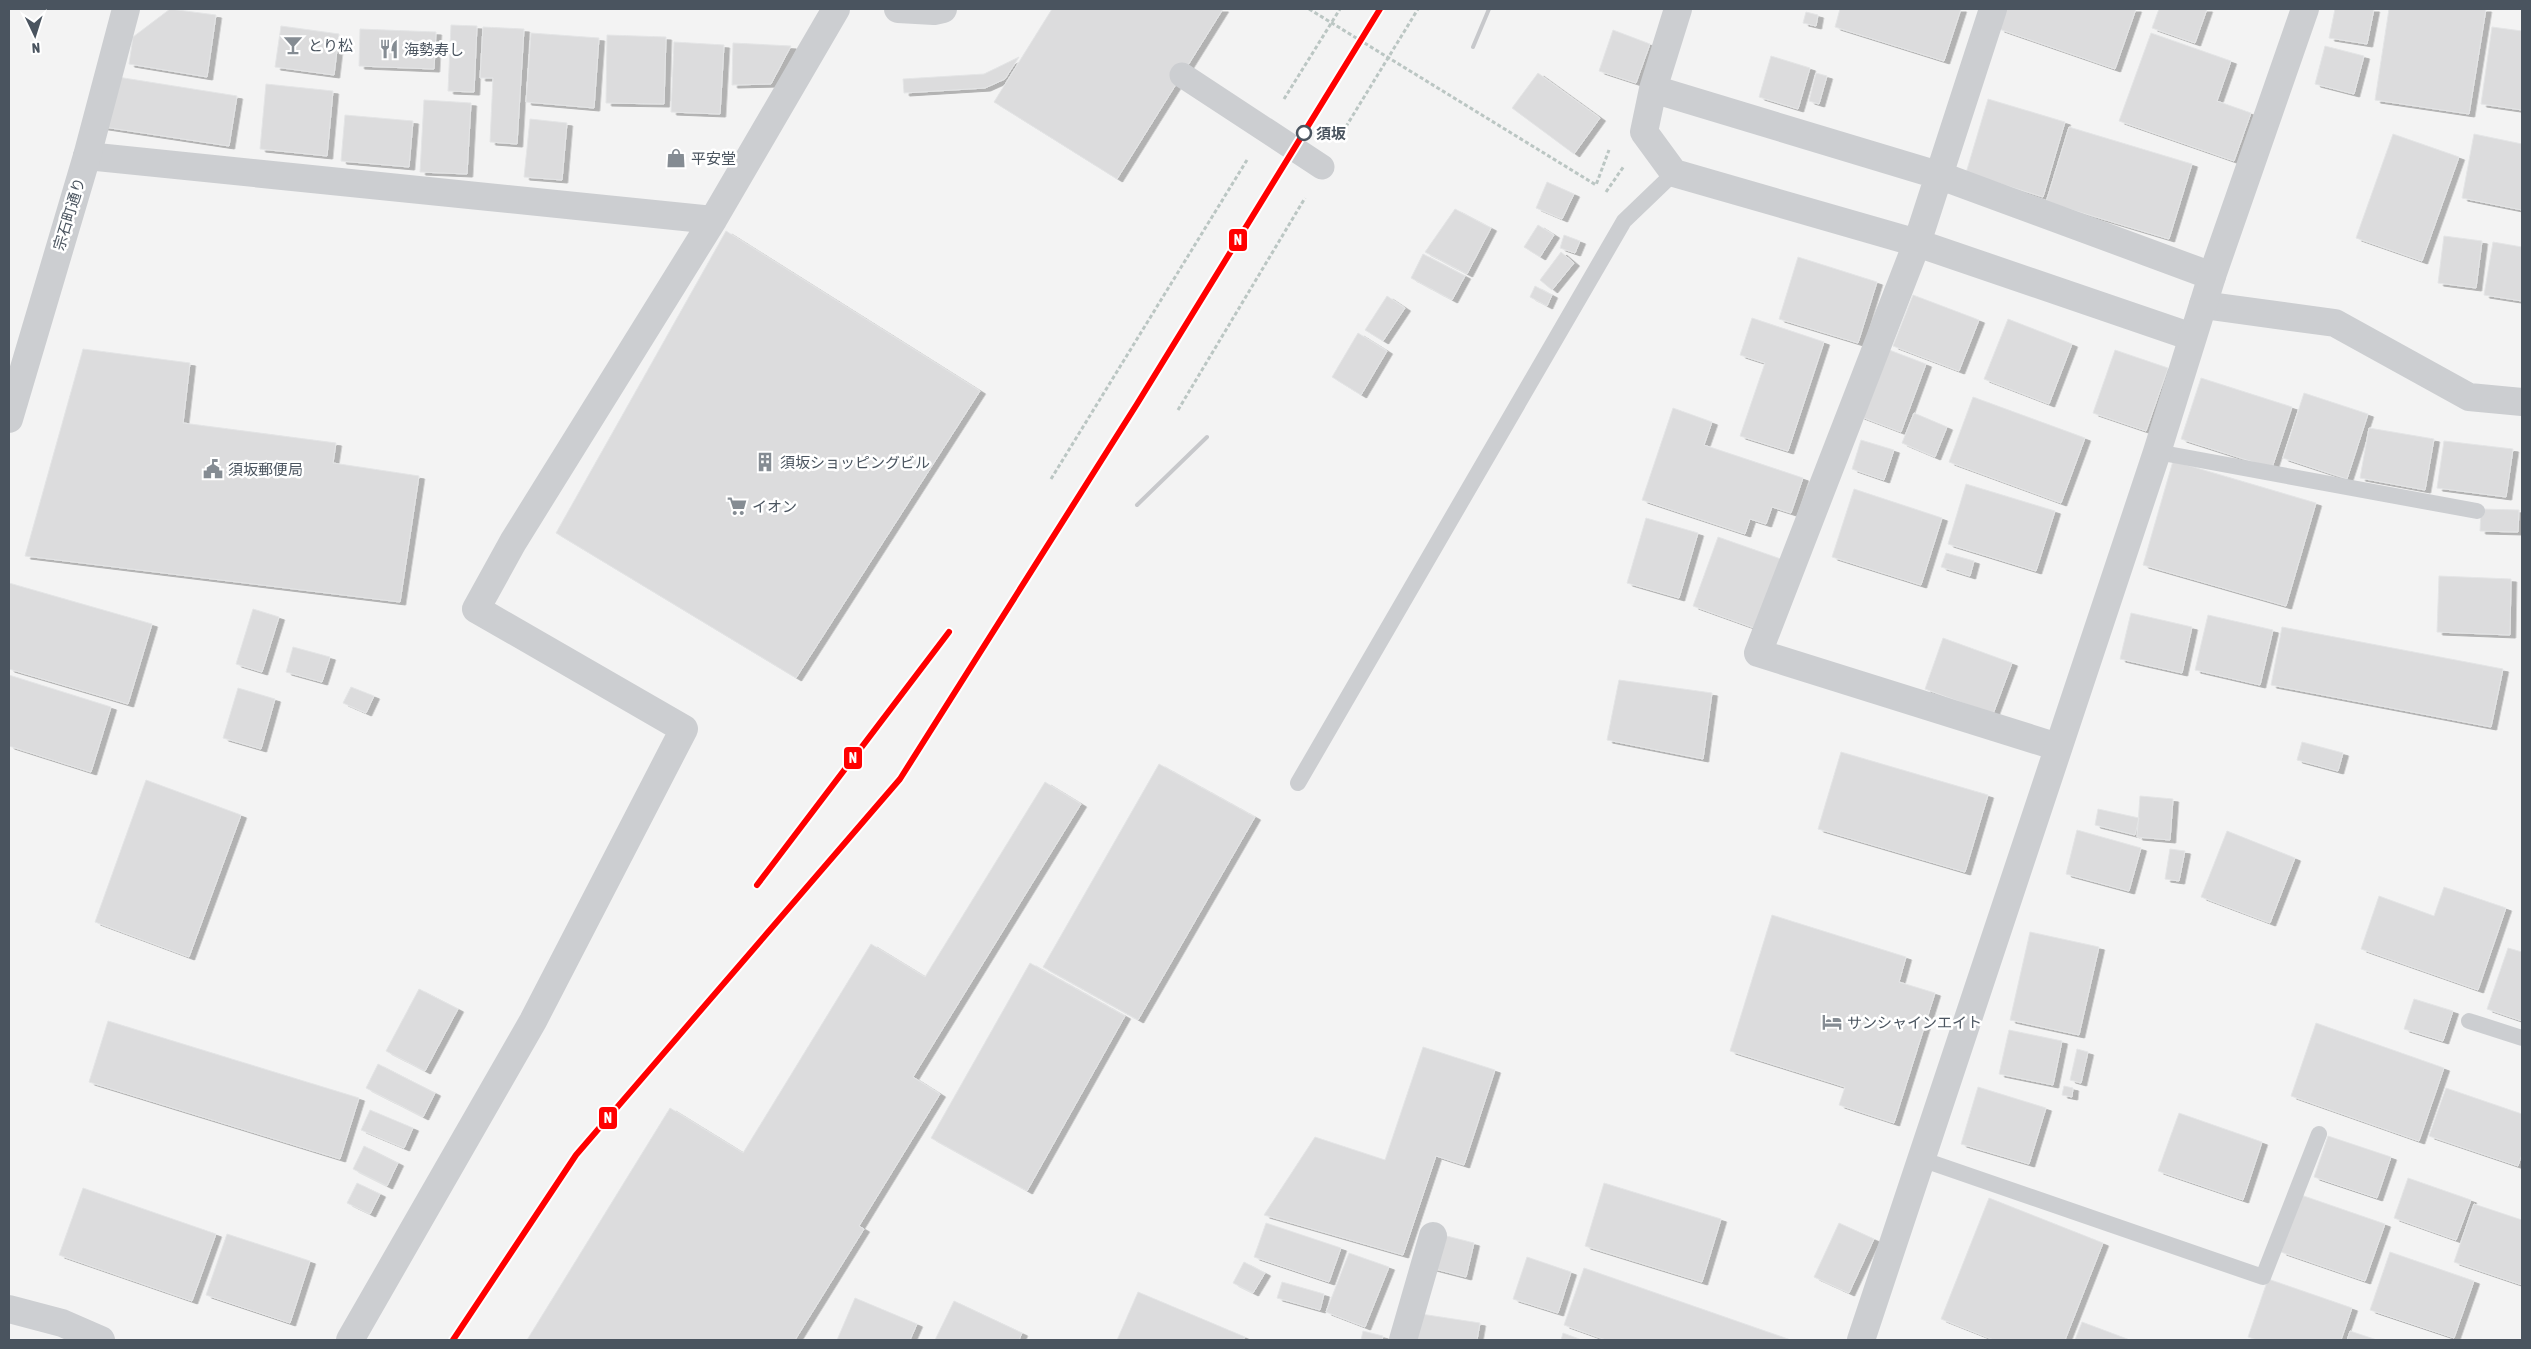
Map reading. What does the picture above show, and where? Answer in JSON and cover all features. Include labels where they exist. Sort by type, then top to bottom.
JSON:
[{"type":"main road","points":[[898,9],[934,11],[943,9]]},
{"type":"main road","points":[[9,1309],[62,1323],[101,1340]]},
{"type":"street","name":"宗石町通り","points":[[9,419],[87,156],[126,9]]},
{"type":"street","points":[[350,1340],[533,1021],[684,729],[476,609],[513,542],[713,220],[836,9]]},
{"type":"street","points":[[1678,9],[1653,89],[1644,132],[1674,173],[1918,243],[2192,338]]},
{"type":"street","points":[[1993,9],[1918,243],[1758,653],[2058,747]]},
{"type":"street","points":[[1861,1340],[2157,452],[2212,276],[2306,9]]},
{"type":"street","points":[[1182,75],[1322,167]]},
{"type":"street","points":[[1653,89],[1940,176],[2212,276]]},
{"type":"street","points":[[87,156],[713,220]]},
{"type":"street","points":[[2203,305],[2335,323],[2469,398],[2522,402]]},
{"type":"street","points":[[1403,1340],[1433,1236]]},
{"type":"lane","points":[[1298,784],[1624,220],[1674,173]]},
{"type":"lane","points":[[2157,452],[2477,511]]},
{"type":"lane","points":[[2469,1020],[2522,1038]]},
{"type":"lane","points":[[1921,1159],[2263,1277],[2319,1134]]},
{"type":"path","points":[[1309,9],[1596,185],[1609,150],[1616,153]]},
{"type":"path","points":[[1299,75],[1340,9]]},
{"type":"path","points":[[1356,110],[1418,9]]},
{"type":"path","points":[[1051,479],[1265,130]]},
{"type":"path","points":[[1604,196],[1628,160]]},
{"type":"path","points":[[1178,410],[1288,227]]},
{"type":"building","points":[[170,9],[216,15],[207,77],[129,64],[133,37]]},
{"type":"building","points":[[1052,9],[1223,9],[1117,179],[994,102]]},
{"type":"building","points":[[1840,9],[1961,9],[1944,61],[1835,27]]},
{"type":"building","points":[[2006,9],[2136,9],[2115,69],[1999,29]]},
{"type":"building","points":[[2159,9],[2207,9],[2195,43],[2152,28]]},
{"type":"building","points":[[2335,9],[2374,9],[2367,44],[2329,38]]},
{"type":"building","points":[[2389,9],[2486,9],[2469,114],[2375,100]]},
{"type":"building","points":[[1806,12],[1818,15],[1816,26],[1803,23]]},
{"type":"building","points":[[451,25],[477,26],[474,92],[448,91]]},
{"type":"building","points":[[281,26],[339,34],[334,75],[275,67]]},
{"type":"building","points":[[483,27],[524,29],[517,144],[490,142],[493,78],[480,78]]},
{"type":"building","points":[[2492,27],[2522,31],[2522,110],[2481,104]]},
{"type":"building","points":[[360,29],[436,32],[434,69],[359,66]]},
{"type":"building","points":[[1613,30],[1650,44],[1636,83],[1599,71]]},
{"type":"building","points":[[531,33],[599,38],[594,108],[526,102]]},
{"type":"building","points":[[2151,33],[2231,61],[2217,101],[2251,113],[2234,161],[2119,121]]},
{"type":"building","points":[[607,35],[666,37],[664,104],[606,103]]},
{"type":"building","points":[[674,42],[724,45],[720,114],[671,112]]},
{"type":"building","points":[[733,43],[791,46],[771,84],[732,85]]},
{"type":"building","points":[[2325,46],[2364,56],[2354,94],[2315,84]]},
{"type":"building","points":[[1771,56],[1810,68],[1798,109],[1759,97]]},
{"type":"building","points":[[1019,57],[1005,79],[985,88],[904,93],[903,79],[984,74]]},
{"type":"building","points":[[1538,73],[1600,118],[1574,154],[1512,108]]},
{"type":"building","points":[[1816,73],[1827,76],[1819,104],[1809,101]]},
{"type":"building","points":[[105,75],[237,96],[229,146],[97,126]]},
{"type":"building","points":[[266,84],[333,91],[327,156],[260,149]]},
{"type":"building","points":[[1988,99],[2065,122],[2043,197],[1966,173]]},
{"type":"building","points":[[424,100],[471,103],[467,174],[420,172]]},
{"type":"building","points":[[345,115],[413,121],[409,167],[341,161]]},
{"type":"building","points":[[530,119],[567,123],[562,180],[524,177]]},
{"type":"building","points":[[2069,127],[2192,164],[2169,239],[2046,202]]},
{"type":"building","points":[[2393,134],[2459,157],[2422,261],[2356,238]]},
{"type":"building","points":[[2474,134],[2522,144],[2522,210],[2462,198]]},
{"type":"building","points":[[1547,182],[1574,194],[1562,219],[1536,208]]},
{"type":"building","points":[[1455,209],[1491,228],[1467,274],[1425,252]]},
{"type":"building","points":[[1538,225],[1554,235],[1540,257],[1524,247]]},
{"type":"building","name":"須坂ショッピングビル","points":[[726,231],[980,391],[796,678],[556,533]]},
{"type":"building","points":[[1564,235],[1580,241],[1575,253],[1560,248]]},
{"type":"building","points":[[2444,236],[2482,241],[2476,288],[2438,283]]},
{"type":"building","points":[[2493,242],[2522,247],[2522,301],[2484,295]]},
{"type":"building","points":[[1561,252],[1574,263],[1552,290],[1540,280]]},
{"type":"building","points":[[1423,254],[1465,276],[1452,300],[1411,278]]},
{"type":"building","points":[[1798,257],[1877,282],[1858,343],[1779,319]]},
{"type":"building","points":[[1535,286],[1552,295],[1547,306],[1530,297]]},
{"type":"building","points":[[1913,295],[1979,320],[1959,371],[1893,346]]},
{"type":"building","points":[[1387,296],[1405,308],[1383,341],[1365,330]]},
{"type":"building","points":[[1752,318],[1824,342],[1788,451],[1740,436],[1765,363],[1740,355]]},
{"type":"building","points":[[2008,319],[2072,344],[2049,404],[1984,379]]},
{"type":"building","points":[[1358,333],[1387,351],[1361,395],[1332,377]]},
{"type":"building","points":[[1884,348],[1926,364],[1901,432],[1859,416]]},
{"type":"building","name":"須坂郵便局","points":[[83,349],[190,363],[183,423],[336,443],[333,463],[419,476],[400,602],[25,556]]},
{"type":"building","points":[[2115,350],[2168,368],[2146,431],[2093,413]]},
{"type":"building","points":[[2201,378],[2292,407],[2272,468],[2181,439]]},
{"type":"building","points":[[2304,393],[2368,414],[2347,479],[2283,458]]},
{"type":"building","points":[[1973,397],[2085,438],[2061,503],[1949,462]]},
{"type":"building","points":[[1673,408],[1712,422],[1704,445],[1803,478],[1791,513],[1772,507],[1766,524],[1750,519],[1745,534],[1642,500]]},
{"type":"building","points":[[1914,413],[1947,427],[1935,457],[1902,443]]},
{"type":"building","points":[[2369,428],[2434,439],[2425,490],[2360,478]]},
{"type":"building","points":[[1861,440],[1894,450],[1884,480],[1852,469]]},
{"type":"building","points":[[2444,441],[2513,449],[2506,497],[2437,488]]},
{"type":"building","points":[[2173,461],[2316,503],[2286,606],[2143,565]]},
{"type":"building","points":[[1966,484],[2055,511],[2036,571],[1948,544]]},
{"type":"building","points":[[1854,489],[1942,518],[1921,585],[1832,557]]},
{"type":"building","points":[[2481,509],[2519,510],[2518,532],[2480,531]]},
{"type":"building","points":[[1646,518],[1698,533],[1679,598],[1627,583]]},
{"type":"building","points":[[1718,537],[1781,559],[1757,629],[1693,606]]},
{"type":"building","points":[[1946,553],[1974,561],[1970,576],[1941,567]]},
{"type":"building","points":[[2439,576],[2511,579],[2510,635],[2437,632]]},
{"type":"building","points":[[9,583],[152,624],[128,704],[9,669]]},
{"type":"building","points":[[253,609],[279,617],[262,672],[236,664]]},
{"type":"building","points":[[2131,613],[2192,627],[2182,673],[2120,659]]},
{"type":"building","points":[[2208,615],[2273,630],[2260,685],[2195,670]]},
{"type":"building","points":[[2282,627],[2503,669],[2491,727],[2271,685]]},
{"type":"building","points":[[1943,638],[2012,663],[1993,714],[1925,689]]},
{"type":"building","points":[[293,647],[330,657],[322,682],[286,672]]},
{"type":"building","points":[[9,675],[111,707],[91,772],[9,746]]},
{"type":"building","points":[[1619,680],[1712,693],[1703,759],[1607,740]]},
{"type":"building","points":[[351,687],[374,696],[366,713],[343,703]]},
{"type":"building","points":[[238,688],[275,699],[261,749],[223,738]]},
{"type":"building","points":[[2302,742],[2343,753],[2338,771],[2297,760]]},
{"type":"building","points":[[1841,752],[1988,795],[1965,872],[1818,829]]},
{"type":"building","points":[[1159,764],[1255,817],[1138,1020],[1043,967]]},
{"type":"building","points":[[146,780],[241,815],[189,957],[95,922]]},
{"type":"building","points":[[1045,782],[1081,804],[913,1077],[940,1094],[859,1226],[864,1229],[795,1340],[527,1340],[670,1108],[743,1153],[871,944],[925,977]]},
{"type":"building","points":[[2140,796],[2173,799],[2170,840],[2137,837]]},
{"type":"building","points":[[2098,809],[2139,818],[2135,835],[2095,825]]},
{"type":"building","points":[[2077,830],[2141,848],[2129,891],[2066,874]]},
{"type":"building","points":[[2227,831],[2295,858],[2270,923],[2201,897]]},
{"type":"building","points":[[2170,849],[2185,851],[2179,881],[2165,879]]},
{"type":"building","points":[[2444,887],[2506,908],[2478,990],[2361,949],[2379,896],[2434,916]]},
{"type":"building","name":"サンシャインエイト","points":[[1772,915],[1906,957],[1899,982],[1935,993],[1894,1123],[1839,1105],[1845,1087],[1730,1051]]},
{"type":"building","points":[[2030,932],[2099,947],[2079,1035],[2010,1020]]},
{"type":"building","points":[[2508,948],[2522,952],[2522,1021],[2487,1009]]},
{"type":"building","points":[[1030,963],[1125,1016],[1027,1191],[931,1138]]},
{"type":"building","points":[[419,989],[458,1009],[425,1071],[386,1051]]},
{"type":"building","points":[[2414,999],[2453,1011],[2443,1041],[2404,1029]]},
{"type":"building","points":[[108,1021],[359,1098],[340,1159],[89,1082]]},
{"type":"building","points":[[2316,1023],[2444,1068],[2419,1141],[2291,1096]]},
{"type":"building","points":[[2009,1030],[2062,1041],[2053,1085],[1999,1074]]},
{"type":"building","points":[[1423,1047],[1495,1070],[1464,1165],[1436,1156],[1403,1255],[1264,1215],[1315,1137],[1385,1160]]},
{"type":"building","points":[[2077,1049],[2088,1052],[2081,1083],[2070,1080]]},
{"type":"building","points":[[378,1064],[435,1093],[423,1117],[366,1088]]},
{"type":"building","points":[[2064,1086],[2073,1088],[2072,1097],[2062,1095]]},
{"type":"building","points":[[1978,1087],[2046,1108],[2029,1164],[1961,1144]]},
{"type":"building","points":[[2446,1088],[2522,1114],[2522,1154],[2518,1166],[2429,1136]]},
{"type":"building","points":[[370,1110],[413,1128],[404,1148],[361,1130]]},
{"type":"building","points":[[2179,1113],[2262,1142],[2243,1200],[2158,1171]]},
{"type":"building","points":[[2328,1136],[2391,1157],[2377,1198],[2314,1177]]},
{"type":"building","points":[[364,1146],[398,1163],[387,1186],[353,1169]]},
{"type":"building","points":[[2408,1178],[2471,1200],[2456,1240],[2394,1218]]},
{"type":"building","points":[[357,1183],[380,1194],[370,1214],[347,1203]]},
{"type":"building","points":[[1604,1183],[1721,1219],[1702,1282],[1585,1246]]},
{"type":"building","points":[[83,1188],[216,1234],[192,1301],[59,1255]]},
{"type":"building","points":[[2301,1195],[2385,1224],[2365,1281],[2281,1252]]},
{"type":"building","points":[[1989,1198],[2103,1243],[2065,1340],[1994,1340],[1941,1319]]},
{"type":"building","points":[[2474,1204],[2522,1220],[2522,1285],[2454,1262]]},
{"type":"building","points":[[1266,1223],[1341,1248],[1329,1282],[1254,1257]]},
{"type":"building","points":[[1839,1223],[1874,1239],[1849,1293],[1814,1277]]},
{"type":"building","points":[[227,1234],[310,1261],[290,1323],[206,1295]]},
{"type":"building","points":[[1439,1234],[1474,1243],[1466,1277],[1431,1268]]},
{"type":"building","points":[[2390,1252],[2474,1281],[2454,1338],[2370,1310]]},
{"type":"building","points":[[1349,1253],[1389,1267],[1365,1327],[1326,1312]]},
{"type":"building","points":[[1527,1257],[1571,1272],[1558,1313],[1513,1299]]},
{"type":"building","points":[[1244,1262],[1265,1273],[1253,1293],[1233,1283]]},
{"type":"building","points":[[1584,1268],[1791,1340],[1606,1340],[1564,1325]]},
{"type":"building","points":[[2268,1279],[2352,1308],[2341,1340],[2257,1340],[2248,1337]]},
{"type":"building","points":[[1282,1282],[1324,1294],[1320,1310],[1277,1298]]},
{"type":"building","points":[[1138,1292],[1245,1337],[1243,1340],[1117,1340]]},
{"type":"building","points":[[855,1298],[917,1324],[910,1340],[837,1340]]},
{"type":"building","points":[[954,1301],[1022,1333],[1019,1340],[935,1340]]},
{"type":"building","points":[[1421,1314],[1480,1323],[1477,1340],[1417,1340]]},
{"type":"building","points":[[2082,1322],[2130,1340],[2075,1340]]},
{"type":"building","points":[[1363,1331],[1383,1336],[1382,1340],[1361,1340]]},
{"type":"building","points":[[2350,1331],[2377,1340],[2347,1340]]},
{"type":"building","points":[[1563,1333],[1582,1340],[1561,1340]]},
{"type":"railway","points":[[1473,47],[1489,9]]},
{"type":"railway","points":[[1137,505],[1207,437]]},
{"type":"transit line","name":"N","points":[[453,1340],[576,1155],[900,779],[1137,404],[1380,9]]},
{"type":"transit line","name":"N","points":[[757,885],[949,632]]},
{"type":"place","name":"とり松","points":[[293,45]]},
{"type":"place","name":"海勢寿し","points":[[389,49]]},
{"type":"place","name":"須坂","points":[[1304,133]]},
{"type":"place","name":"平安堂","points":[[676,158]]},
{"type":"place","name":"須坂ショッピングビル","points":[[765,462]]},
{"type":"place","name":"須坂郵便局","points":[[213,469]]},
{"type":"place","name":"イオン","points":[[737,506]]},
{"type":"place","name":"サンシャインエイト","points":[[1832,1022]]}]
